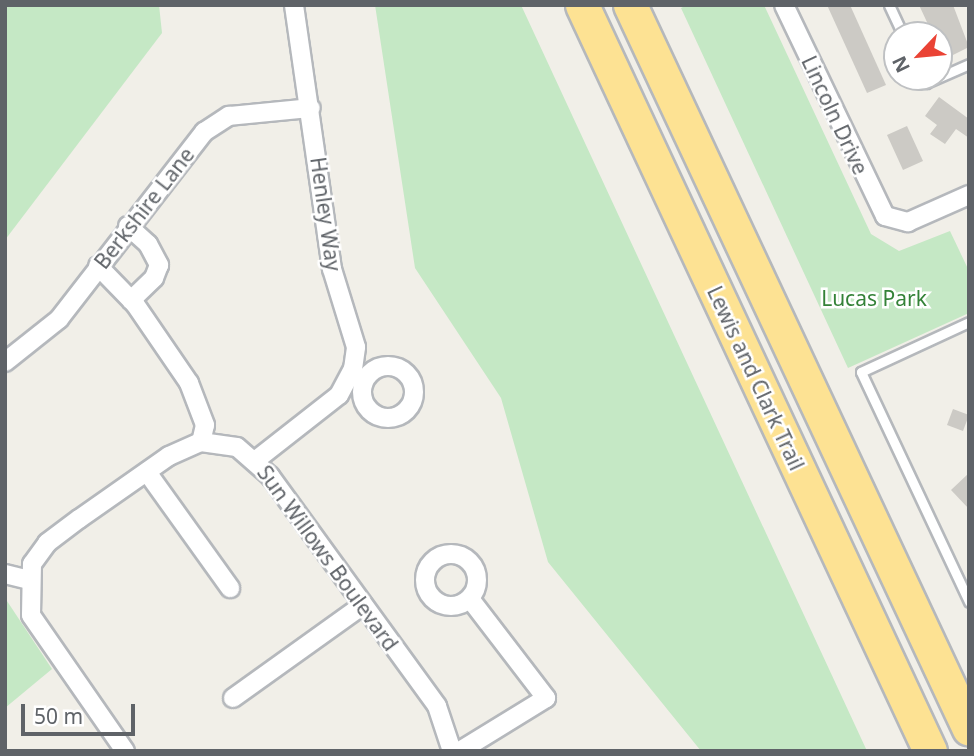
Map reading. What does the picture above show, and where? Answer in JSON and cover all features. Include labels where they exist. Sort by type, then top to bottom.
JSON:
[{"type":"highway","name":"Lewis and Clark Trail","points":[[582,5],[930,751]]},
{"type":"highway","name":"Lewis and Clark Trail","points":[[630,5],[969,729]]},
{"type":"street","name":"Henley Way","points":[[256,460],[356,383],[356,347],[332,270],[311,108],[294,5]]},
{"type":"street","name":"Lincoln Drive","points":[[783,5],[879,210],[892,220],[908,222],[969,195]]},
{"type":"street","name":"Berkshire Lane","points":[[5,362],[59,319],[180,159],[217,122],[229,116],[311,108]]},
{"type":"street","points":[[128,226],[148,244],[159,265],[154,278],[131,300]]},
{"type":"street","points":[[98,266],[131,300],[198,398],[205,425],[201,442],[186,446],[147,471],[47,543],[32,564],[29,602],[38,628],[125,751]]},
{"type":"street","name":"Sun Willows Boulevard","points":[[201,442],[237,447],[256,460],[437,706],[452,751]]},
{"type":"street","points":[[147,471],[230,588]]},
{"type":"street","points":[[5,574],[29,580]]},
{"type":"street","points":[[460,751],[546,698],[470,599]]},
{"type":"street","points":[[233,698],[363,605]]},
{"type":"lane","points":[[889,5],[896,21]]},
{"type":"lane","points":[[969,322],[861,372],[969,601]]},
{"type":"green space","points":[[5,5],[159,5],[162,33],[5,240]]},
{"type":"green space","points":[[375,5],[521,5],[867,751],[701,751],[548,562],[501,398],[415,268]]},
{"type":"green space","name":"Lucas Park","points":[[687,5],[764,5],[871,234],[899,251],[950,231],[969,271],[969,313],[848,368],[681,8]]},
{"type":"green space","points":[[5,598],[52,669],[5,708]]},
{"type":"building","points":[[827,5],[850,5],[883,78],[883,86],[867,93]]},
{"type":"building","points":[[919,5],[953,5],[969,47],[953,55],[953,21],[926,21]]},
{"type":"building","points":[[939,97],[969,119],[969,138],[956,129],[945,144],[930,134],[937,125],[925,116]]},
{"type":"building","points":[[907,126],[923,161],[903,170],[887,135]]},
{"type":"building","points":[[953,409],[969,415],[963,431],[947,425]]},
{"type":"building","points":[[969,473],[969,509],[951,490]]}]
